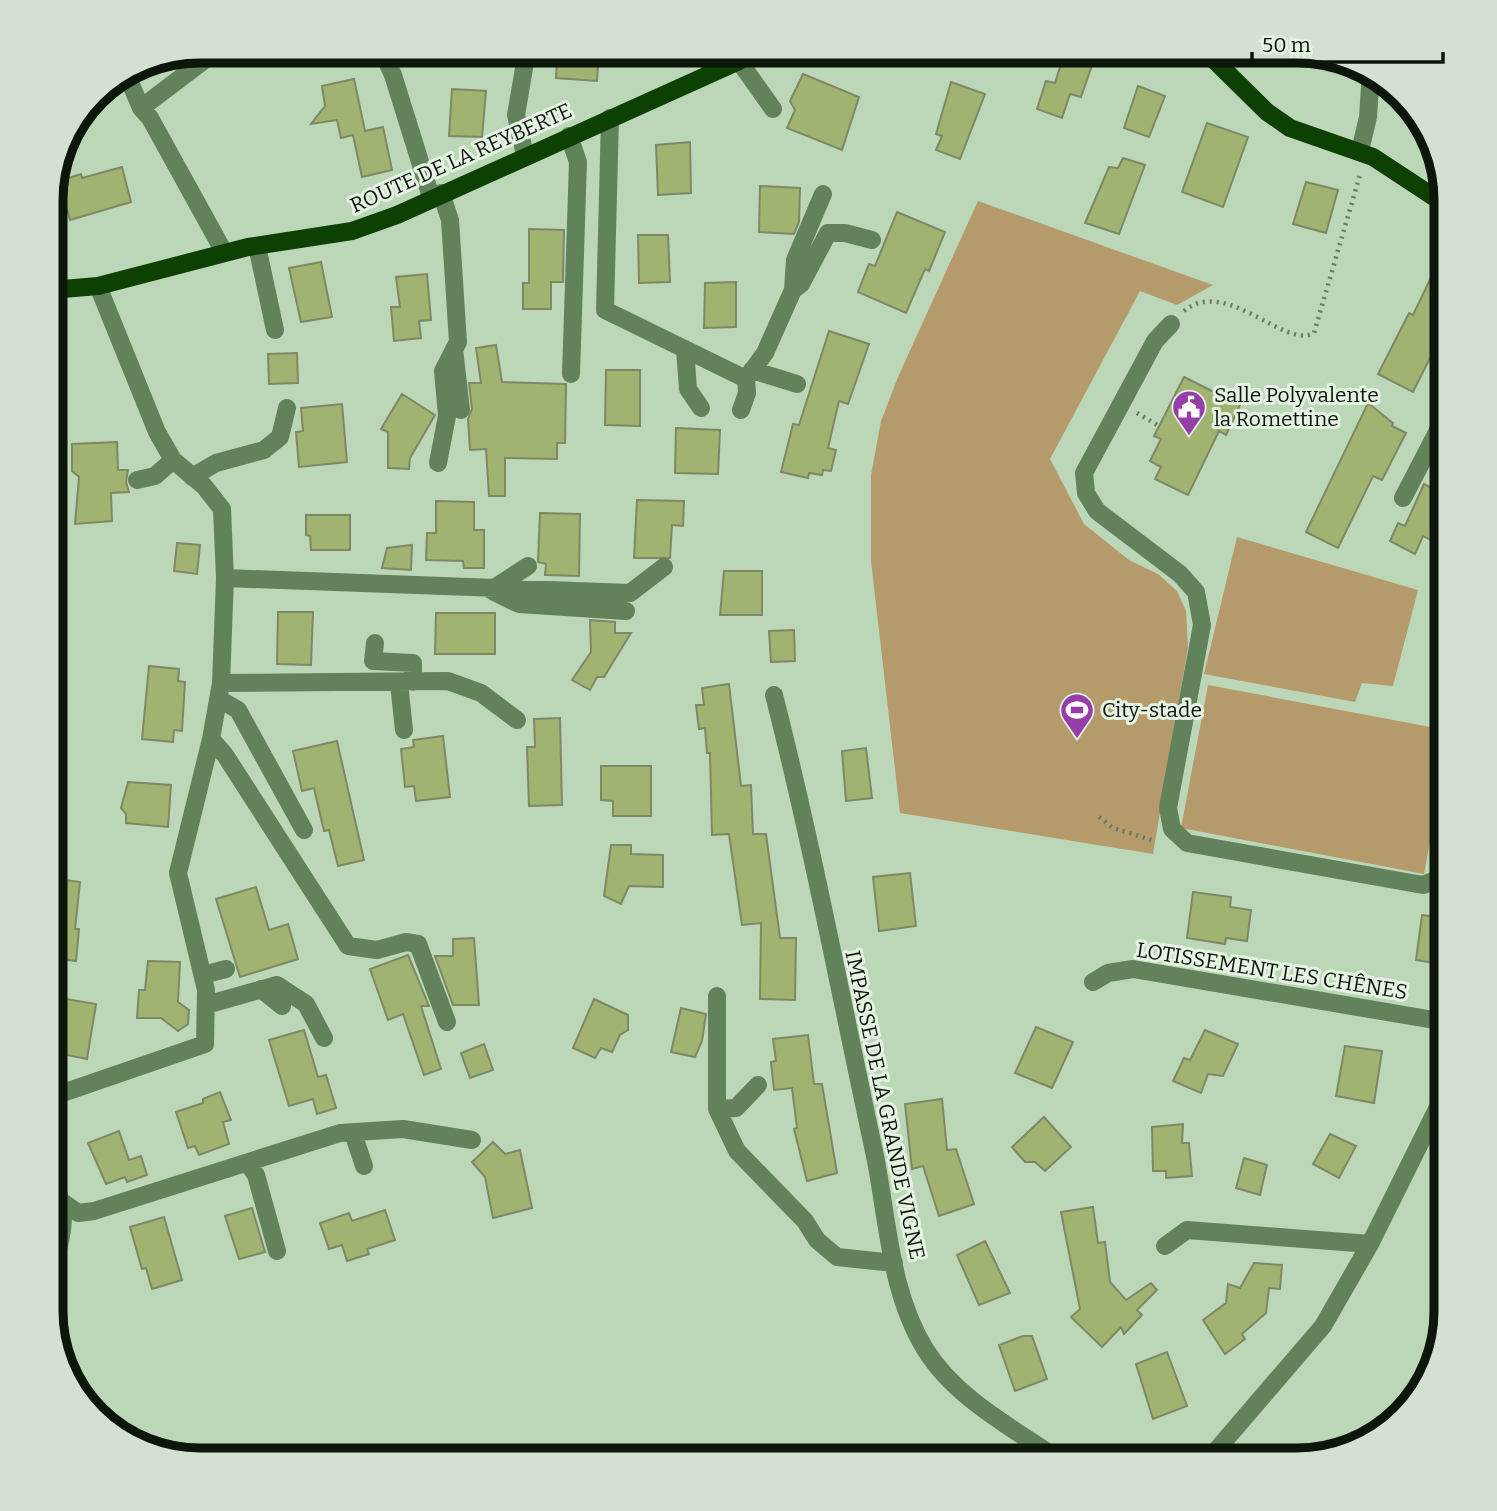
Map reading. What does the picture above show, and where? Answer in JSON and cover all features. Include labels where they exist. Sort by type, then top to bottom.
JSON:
[{"type":"main road","name":"ROUTE DE LA REYBERTE","points":[[63,289],[98,286],[223,252],[352,231],[397,215],[732,63]]},
{"type":"main road","points":[[1217,63],[1267,112],[1290,128],[1367,154],[1434,197]]},
{"type":"street","points":[[141,108],[200,63]]},
{"type":"street","points":[[388,63],[436,195],[450,220],[458,342],[443,371],[447,416],[438,463]]},
{"type":"street","points":[[525,63],[516,116],[525,156]]},
{"type":"street","points":[[710,63],[712,73]]},
{"type":"street","points":[[750,63],[774,108]]},
{"type":"street","points":[[130,82],[141,108],[150,118],[223,252]]},
{"type":"street","points":[[1367,154],[1370,84]]},
{"type":"street","points":[[610,118],[605,310],[685,349],[749,375],[797,384]]},
{"type":"street","points":[[569,136],[578,162],[571,374]]},
{"type":"street","points":[[741,411],[749,375],[765,353],[793,290],[795,260],[824,194]]},
{"type":"street","points":[[793,290],[801,284],[828,233],[845,233],[872,240]]},
{"type":"street","points":[[257,246],[275,330]]},
{"type":"street","points":[[63,1093],[205,1044],[206,1005],[202,975],[178,873],[220,691],[225,578],[222,509],[204,486],[173,460],[157,432],[98,286]]},
{"type":"street","points":[[1171,324],[1155,341],[1084,473],[1086,493],[1097,511],[1180,574],[1196,592],[1202,625],[1168,808],[1172,829],[1188,844],[1423,885],[1434,881]]},
{"type":"street","points":[[454,349],[461,411]]},
{"type":"street","points":[[685,349],[688,389],[701,408]]},
{"type":"street","points":[[192,477],[216,463],[264,450],[279,437],[287,408]]},
{"type":"street","points":[[1402,498],[1434,438]]},
{"type":"street","points":[[137,480],[155,475],[173,460]]},
{"type":"street","points":[[491,590],[528,566]]},
{"type":"street","points":[[225,578],[491,590],[630,593],[664,567]]},
{"type":"street","points":[[491,590],[502,598],[519,604],[626,611]]},
{"type":"street","points":[[375,643],[373,661],[412,663],[406,683],[404,730]]},
{"type":"street","points":[[220,691],[448,681],[481,693],[517,720]]},
{"type":"street","points":[[220,691],[238,710],[304,830]]},
{"type":"street","name":"IMPASSE DE LA GRANDE VIGNE","points":[[774,695],[793,769],[875,1156],[903,1307],[926,1350],[951,1383],[1042,1448]]},
{"type":"street","points":[[211,739],[225,755],[348,946],[377,950],[406,942],[418,944],[447,1022]]},
{"type":"street","points":[[202,975],[226,969]]},
{"type":"street","name":"LOTISSEMENT LES CHÊNES","points":[[1093,982],[1108,973],[1133,969],[1434,1020]]},
{"type":"street","points":[[206,1005],[277,985],[306,1004],[324,1038]]},
{"type":"street","points":[[261,989],[282,1006]]},
{"type":"street","points":[[717,996],[717,1109],[737,1151],[805,1221],[817,1240],[837,1257],[894,1263]]},
{"type":"street","points":[[717,1109],[736,1108],[758,1085]]},
{"type":"street","points":[[1218,1448],[1323,1326],[1370,1244],[1434,1115]]},
{"type":"street","points":[[64,1203],[78,1213],[94,1210],[248,1164],[340,1133],[403,1129],[472,1140]]},
{"type":"street","points":[[354,1133],[364,1166]]},
{"type":"street","points":[[248,1164],[256,1175],[277,1251]]},
{"type":"street","points":[[63,1220],[64,1203]]},
{"type":"street","points":[[1165,1246],[1186,1230],[1370,1244]]},
{"type":"path","points":[[1171,324],[1195,302],[1222,302],[1300,336],[1314,333],[1367,154]]},
{"type":"path","points":[[1099,817],[1113,828],[1156,841],[1188,844]]},
{"type":"shaded area","points":[[978,201],[1213,285],[1177,305],[1140,291],[1050,459],[1084,524],[1129,560],[1158,574],[1177,591],[1186,611],[1188,647],[1153,854],[900,813],[871,561],[871,475],[881,421],[898,377]]},
{"type":"shaded area","points":[[1237,537],[1418,590],[1393,686],[1362,683],[1355,702],[1204,674]]},
{"type":"shaded area","points":[[1208,685],[1434,728],[1434,820],[1424,874],[1181,828]]},
{"type":"building","points":[[557,63],[598,63],[597,81],[556,78]]},
{"type":"building","points":[[1061,63],[1093,63],[1081,97],[1070,94],[1062,118],[1037,109],[1046,81],[1055,83]]},
{"type":"building","points":[[803,74],[859,97],[842,150],[787,128],[795,110],[790,101]]},
{"type":"building","points":[[354,79],[365,131],[383,127],[392,170],[362,177],[353,135],[341,138],[337,120],[311,124],[325,106],[322,86]]},
{"type":"building","points":[[951,82],[985,94],[960,159],[936,150],[942,136],[936,134]]},
{"type":"building","points":[[1138,86],[1165,96],[1149,137],[1124,128]]},
{"type":"building","points":[[452,89],[486,91],[482,137],[449,136]]},
{"type":"building","points":[[1207,123],[1248,137],[1223,207],[1182,192]]},
{"type":"building","points":[[690,142],[691,193],[658,195],[656,145]]},
{"type":"building","points":[[1123,158],[1145,165],[1119,234],[1085,223],[1109,167],[1118,168]]},
{"type":"building","points":[[122,167],[131,202],[70,220],[63,195],[65,179],[81,174],[82,178]]},
{"type":"building","points":[[1306,182],[1338,190],[1326,233],[1293,224]]},
{"type":"building","points":[[760,186],[800,188],[799,222],[794,234],[759,232]]},
{"type":"building","points":[[897,212],[945,232],[929,271],[925,269],[906,313],[858,292],[869,264],[875,266]]},
{"type":"building","points":[[529,229],[564,230],[563,282],[551,282],[551,309],[523,309],[523,283],[529,283]]},
{"type":"building","points":[[638,235],[668,235],[670,282],[639,283]]},
{"type":"building","points":[[321,262],[332,317],[301,322],[289,268]]},
{"type":"building","points":[[1434,271],[1434,350],[1413,392],[1378,374],[1409,313],[1413,315]]},
{"type":"building","points":[[427,274],[431,320],[419,321],[421,338],[394,341],[391,307],[400,307],[396,277]]},
{"type":"building","points":[[736,282],[736,327],[704,328],[705,283]]},
{"type":"building","points":[[829,331],[869,344],[848,404],[839,401],[828,448],[836,450],[831,471],[823,470],[822,475],[809,473],[808,478],[781,472],[793,424],[799,425]]},
{"type":"building","points":[[496,345],[502,382],[566,384],[565,443],[557,443],[557,459],[505,458],[505,496],[489,496],[486,449],[470,450],[468,419],[472,409],[469,383],[481,383],[476,348]]},
{"type":"building","points":[[297,353],[298,383],[269,384],[268,354]]},
{"type":"building","points":[[606,370],[640,370],[640,426],[605,425]]},
{"type":"building","name":"Salle Polyvalente la Romettine","points":[[1184,377],[1240,405],[1226,435],[1219,431],[1188,495],[1155,479],[1161,467],[1150,461],[1161,439],[1154,436]]},
{"type":"building","points":[[402,394],[435,415],[410,458],[409,469],[388,468],[388,432],[381,429]]},
{"type":"building","points":[[1368,403],[1393,423],[1392,426],[1406,433],[1382,480],[1373,476],[1338,548],[1306,532]]},
{"type":"building","points":[[342,404],[347,462],[299,467],[296,432],[303,431],[301,408]]},
{"type":"building","points":[[676,428],[720,430],[718,474],[675,473]]},
{"type":"building","points":[[117,442],[118,470],[128,470],[126,482],[129,492],[111,493],[112,521],[75,524],[79,477],[72,471],[72,444]]},
{"type":"building","points":[[1424,484],[1434,489],[1434,542],[1423,536],[1415,554],[1390,541],[1398,523],[1405,526]]},
{"type":"building","points":[[637,500],[684,501],[683,526],[672,525],[670,558],[634,558]]},
{"type":"building","points":[[436,501],[474,502],[474,530],[484,530],[484,568],[464,568],[463,561],[426,560],[427,533],[436,533]]},
{"type":"building","points":[[540,513],[580,514],[579,576],[545,575],[546,564],[538,562]]},
{"type":"building","points":[[306,515],[350,515],[350,550],[311,550],[310,536],[306,535]]},
{"type":"building","points":[[177,543],[200,545],[197,574],[174,571]]},
{"type":"building","points":[[412,545],[411,570],[382,568],[387,548]]},
{"type":"building","points":[[724,571],[762,571],[762,615],[720,615]]},
{"type":"building","points":[[278,612],[313,612],[311,665],[277,664]]},
{"type":"building","points":[[436,613],[495,613],[495,654],[435,654]]},
{"type":"building","points":[[590,620],[615,622],[615,633],[631,633],[604,677],[597,677],[590,690],[572,680],[591,652]]},
{"type":"building","points":[[794,630],[795,661],[771,662],[769,631]]},
{"type":"building","points":[[149,666],[179,669],[178,681],[185,682],[182,731],[174,730],[173,742],[142,739]]},
{"type":"building","points":[[729,684],[741,786],[751,785],[753,834],[766,834],[780,938],[796,938],[795,1000],[760,999],[761,923],[742,925],[729,834],[712,835],[710,753],[707,753],[705,728],[699,729],[696,705],[704,705],[702,688]]},
{"type":"building","points":[[560,718],[562,805],[529,806],[527,747],[535,747],[534,719]]},
{"type":"building","points":[[443,736],[450,797],[416,801],[414,786],[405,787],[401,749],[414,747],[413,740]]},
{"type":"building","points":[[337,741],[364,860],[338,866],[329,830],[324,831],[314,788],[302,791],[293,751]]},
{"type":"building","points":[[866,748],[872,798],[846,801],[842,751]]},
{"type":"building","points":[[601,766],[651,766],[651,816],[613,816],[613,801],[601,800]]},
{"type":"building","points":[[128,782],[171,785],[168,827],[126,823],[126,814],[121,808]]},
{"type":"building","points":[[611,845],[631,845],[631,854],[663,855],[663,887],[629,886],[621,904],[604,896]]},
{"type":"building","points":[[910,873],[916,926],[879,931],[873,877]]},
{"type":"building","points":[[63,880],[80,882],[75,929],[79,929],[76,961],[63,959]]},
{"type":"building","points":[[256,887],[269,930],[288,924],[298,959],[240,977],[216,899]]},
{"type":"building","points":[[1193,892],[1231,897],[1230,907],[1251,910],[1247,941],[1226,938],[1225,944],[1187,938]]},
{"type":"building","points":[[1422,915],[1434,916],[1434,963],[1416,960]]},
{"type":"building","points":[[474,938],[479,1005],[453,1005],[435,956],[453,956],[453,939]]},
{"type":"building","points":[[408,955],[429,1006],[421,1006],[441,1069],[424,1075],[403,1014],[388,1020],[370,969]]},
{"type":"building","points":[[148,961],[180,962],[178,1002],[189,1010],[188,1024],[178,1031],[161,1018],[137,1018],[139,990],[145,990]]},
{"type":"building","points":[[66,999],[96,1004],[87,1059],[63,1054]]},
{"type":"building","points":[[594,999],[628,1015],[628,1030],[620,1035],[612,1052],[601,1048],[595,1058],[573,1048]]},
{"type":"building","points":[[681,1008],[706,1014],[702,1041],[695,1057],[671,1052]]},
{"type":"building","points":[[1036,1027],[1073,1042],[1052,1088],[1015,1073]]},
{"type":"building","points":[[304,1030],[318,1077],[326,1075],[336,1108],[317,1114],[313,1099],[289,1106],[269,1040]]},
{"type":"building","points":[[1205,1030],[1238,1044],[1223,1076],[1208,1074],[1201,1093],[1173,1081],[1184,1058],[1190,1060]]},
{"type":"building","points":[[808,1035],[814,1084],[822,1084],[837,1173],[807,1181],[794,1129],[797,1128],[792,1088],[774,1090],[771,1062],[776,1061],[773,1039]]},
{"type":"building","points":[[484,1044],[493,1070],[470,1078],[461,1053]]},
{"type":"building","points":[[1345,1046],[1382,1051],[1374,1103],[1336,1096]]},
{"type":"building","points":[[220,1092],[231,1120],[223,1122],[229,1144],[199,1155],[195,1146],[188,1148],[176,1112],[203,1103],[203,1099]]},
{"type":"building","points":[[942,1099],[947,1150],[956,1149],[974,1204],[939,1216],[923,1166],[912,1169],[905,1104]]},
{"type":"building","points":[[1044,1117],[1071,1147],[1045,1171],[1035,1162],[1025,1162],[1012,1147]]},
{"type":"building","points":[[1183,1124],[1182,1143],[1189,1143],[1192,1176],[1166,1178],[1166,1171],[1153,1171],[1152,1127]]},
{"type":"building","points":[[119,1131],[129,1160],[141,1156],[147,1175],[127,1182],[125,1177],[106,1184],[88,1143]]},
{"type":"building","points":[[1330,1134],[1356,1146],[1339,1178],[1313,1164]]},
{"type":"building","points":[[493,1142],[505,1154],[520,1150],[532,1208],[493,1218],[485,1177],[472,1162]]},
{"type":"building","points":[[1244,1158],[1267,1165],[1260,1195],[1236,1188]]},
{"type":"building","points":[[1093,1207],[1098,1243],[1105,1242],[1110,1282],[1126,1300],[1151,1283],[1157,1290],[1137,1310],[1142,1315],[1124,1334],[1121,1327],[1102,1347],[1071,1317],[1080,1309],[1061,1212]]},
{"type":"building","points":[[252,1208],[265,1252],[239,1259],[225,1216]]},
{"type":"building","points":[[385,1210],[395,1240],[367,1249],[369,1254],[347,1261],[342,1245],[329,1249],[320,1223],[349,1213],[352,1221]]},
{"type":"building","points":[[164,1217],[182,1280],[152,1289],[146,1268],[142,1269],[130,1227]]},
{"type":"building","points":[[985,1241],[1010,1293],[979,1305],[957,1255]]},
{"type":"building","points":[[1254,1263],[1282,1265],[1280,1289],[1269,1288],[1266,1313],[1242,1334],[1245,1339],[1225,1354],[1203,1320],[1226,1303],[1228,1284],[1240,1288]]},
{"type":"building","points":[[1023,1336],[1032,1336],[1047,1379],[1015,1391],[999,1345]]},
{"type":"building","points":[[1167,1352],[1187,1406],[1153,1419],[1136,1364]]},
{"type":"place","name":"Salle Polyvalente la Romettine","points":[[1189,437]]},
{"type":"place","name":"City-stade","points":[[1077,740]]}]
